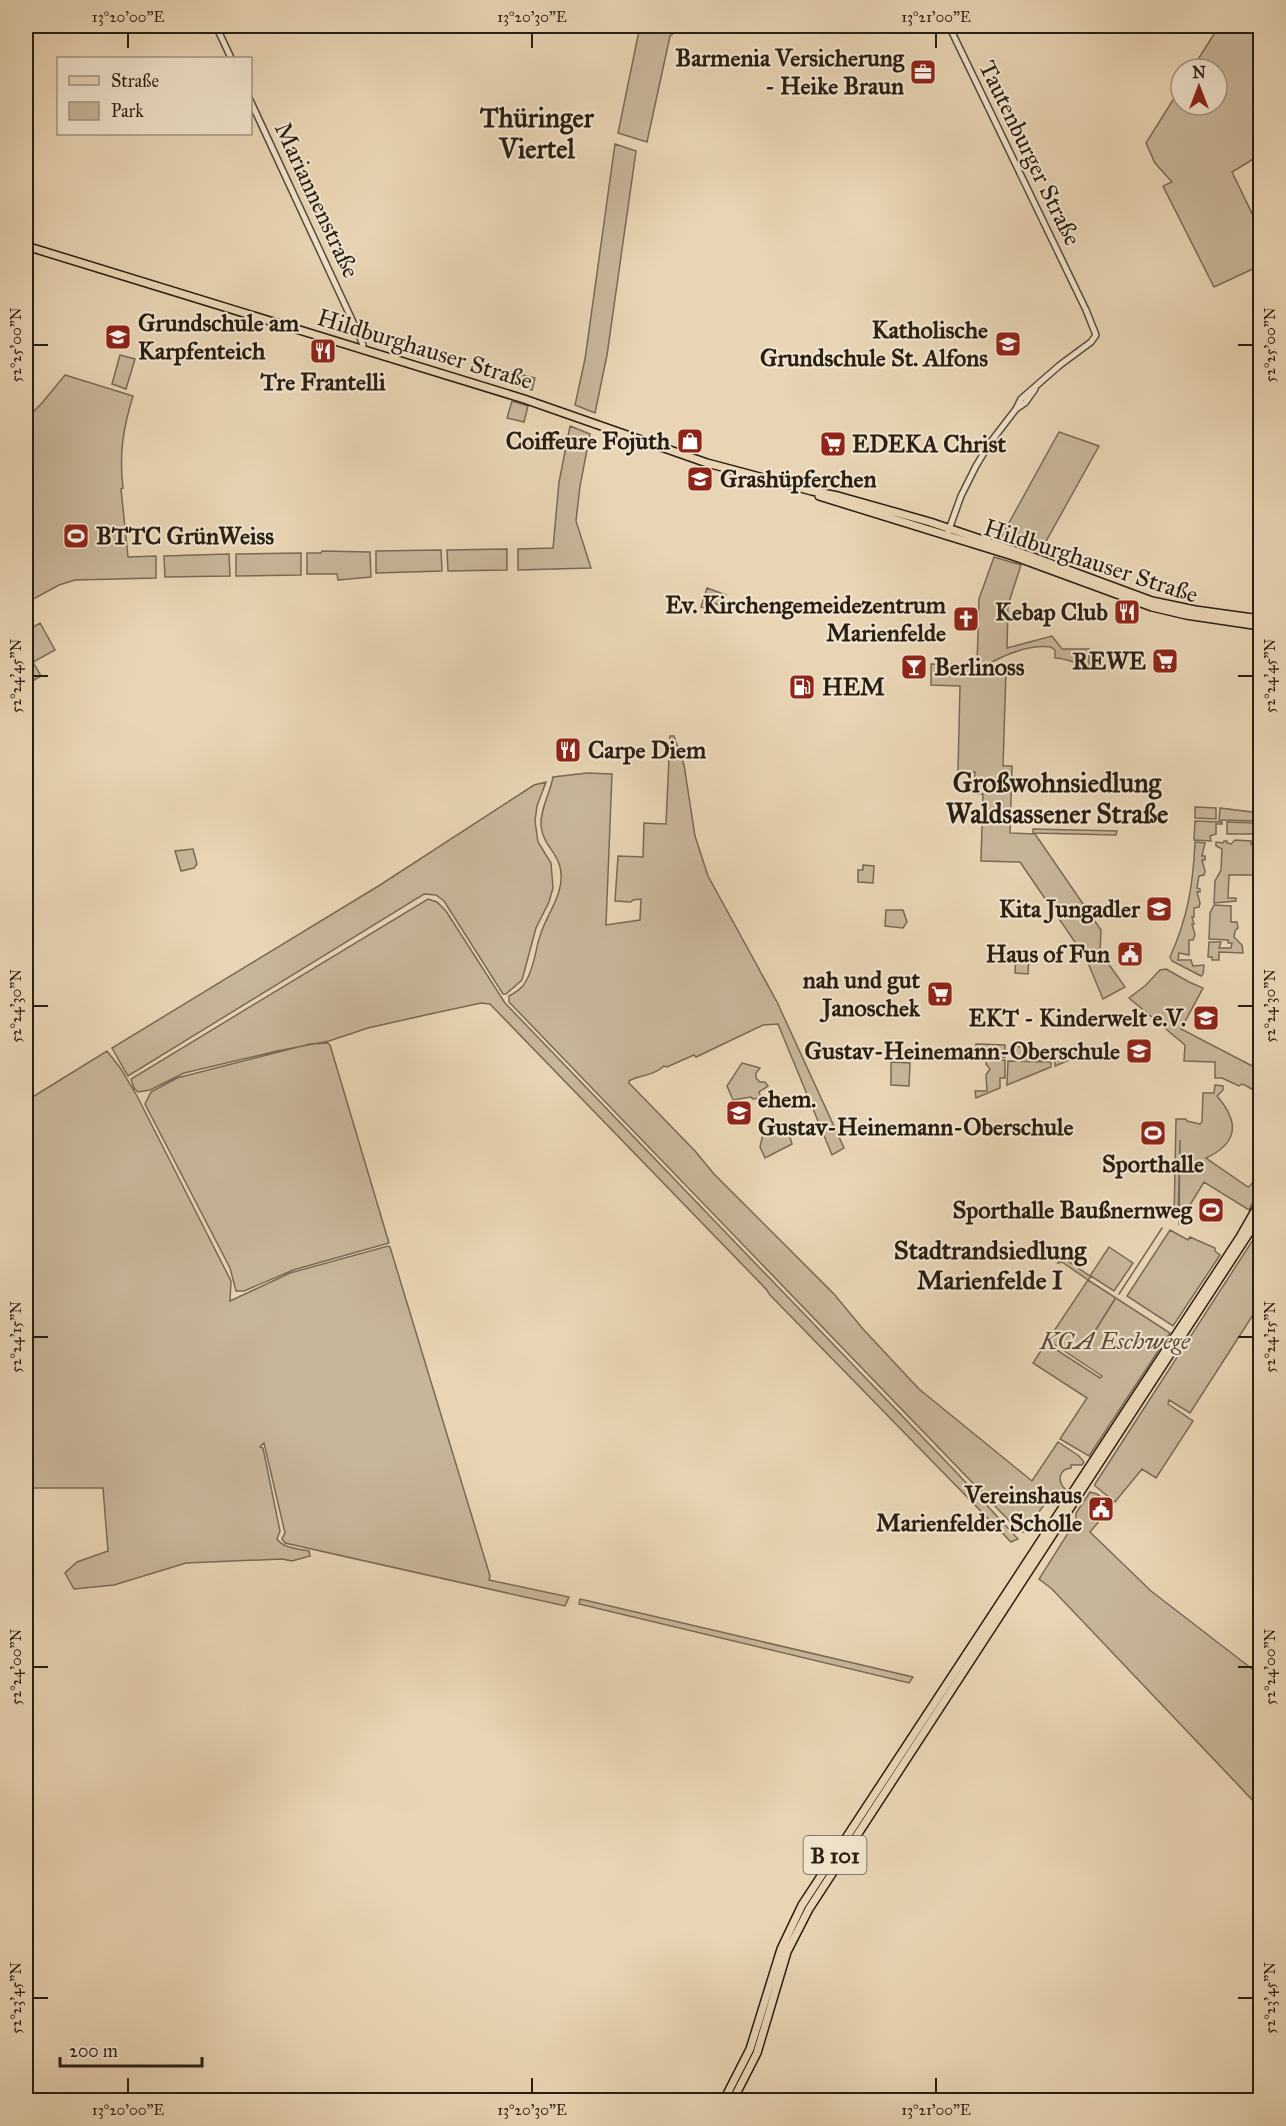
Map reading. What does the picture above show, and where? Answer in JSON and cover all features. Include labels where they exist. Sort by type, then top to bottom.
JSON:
[{"type":"main road","name":"Hildburghauser Straße","points":[[26,246],[534,402],[707,463],[812,491],[824,498],[1043,560],[1152,601],[1260,619]]},
{"type":"main road","name":"Hildburghauser Straße","points":[[948,532],[1152,607],[1186,615],[1260,626]]},
{"type":"main road","name":"B 101","points":[[732,2100],[757,2053],[788,1952],[809,1909],[1240,1237],[1260,1202]]},
{"type":"main road","name":"B 101","points":[[724,2100],[750,2049],[781,1949],[802,1905],[1260,1216]]},
{"type":"street","points":[[216,26],[231,57]]},
{"type":"street","name":"Tautenburger Straße","points":[[948,532],[964,489],[976,466],[1021,399],[1096,337],[1095,330],[1064,264],[949,26]]},
{"type":"street","name":"Mariannenstraße","points":[[252,104],[359,336],[363,345],[362,349]]},
{"type":"green space","points":[[640,26],[676,26],[678,30],[670,36],[647,142],[618,133]]},
{"type":"green space","points":[[1219,26],[1260,26],[1260,155],[1232,172],[1260,230],[1260,274],[1257,267],[1214,287],[1163,186],[1172,182],[1155,163],[1146,143],[1169,106],[1169,117],[1229,117],[1229,57],[1200,57]]},
{"type":"green space","points":[[615,144],[636,151],[607,355],[595,413],[575,405],[585,359]]},
{"type":"green space","points":[[120,355],[135,359],[126,389],[112,384]]},
{"type":"green space","points":[[508,371],[535,378],[532,390],[514,384]]},
{"type":"green space","points":[[65,375],[133,396],[124,430],[122,453],[123,488],[121,489],[128,557],[156,556],[156,578],[75,580],[59,585],[26,603],[26,470],[31,466],[26,458],[26,419]]},
{"type":"green space","points":[[512,401],[528,406],[524,422],[507,418]]},
{"type":"green space","points":[[570,426],[590,434],[576,521],[591,568],[518,570],[518,549],[553,548],[559,482]]},
{"type":"green space","points":[[1059,432],[1099,446],[1040,552],[1000,539]]},
{"type":"green space","points":[[507,549],[507,570],[448,571],[447,550]]},
{"type":"green space","points":[[441,550],[442,571],[376,573],[376,551]]},
{"type":"green space","points":[[322,551],[370,552],[371,577],[338,580],[337,574],[307,574],[307,553],[321,553]]},
{"type":"green space","points":[[301,553],[301,575],[236,576],[236,554]]},
{"type":"green space","points":[[229,554],[230,576],[165,577],[164,556]]},
{"type":"green space","points":[[994,557],[1021,565],[1008,605],[1007,648],[1052,636],[1062,649],[1089,649],[1089,665],[1055,658],[1055,650],[1051,647],[1025,649],[983,667],[983,676],[1006,671],[1003,766],[1012,766],[1010,833],[1035,834],[1101,930],[1100,952],[1125,987],[1103,999],[1086,958],[1020,862],[981,861],[983,794],[974,794],[975,772],[958,772],[960,686],[931,685],[931,664],[977,665],[979,599]]},
{"type":"green space","points":[[707,588],[726,595],[722,606],[708,601],[705,608],[701,607]]},
{"type":"green space","points":[[26,621],[30,629],[40,623],[55,650],[33,662],[41,676],[26,685]]},
{"type":"green space","points":[[670,736],[674,736],[684,765],[695,836],[708,876],[777,1002],[844,1148],[832,1155],[778,1024],[763,1025],[696,1057],[694,1055],[667,1067],[664,1066],[655,1072],[633,1079],[629,1083],[695,1151],[714,1174],[834,1294],[919,1389],[1032,1481],[1058,1442],[1079,1456],[1084,1462],[1082,1465],[1071,1465],[1071,1468],[1060,1476],[1065,1489],[1062,1493],[1054,1491],[1051,1495],[1049,1494],[1050,1497],[1024,1532],[1020,1532],[509,1002],[509,996],[521,988],[529,975],[541,933],[561,884],[560,867],[544,838],[541,826],[542,814],[553,777],[587,773],[612,774],[606,925],[640,920],[641,899],[631,902],[615,901],[618,856],[643,857],[644,823],[666,824]]},
{"type":"green space","points":[[546,782],[537,806],[535,821],[538,842],[551,863],[553,888],[536,928],[522,980],[506,994],[503,994],[444,901],[436,895],[424,894],[128,1076],[112,1048],[380,885],[534,785]]},
{"type":"green space","points":[[1195,807],[1216,808],[1216,819],[1195,818]]},
{"type":"green space","points":[[1220,808],[1260,813],[1260,834],[1259,821],[1219,820]]},
{"type":"green space","points":[[1195,821],[1222,822],[1222,824],[1216,824],[1216,834],[1210,836],[1211,841],[1194,840]]},
{"type":"green space","points":[[1227,822],[1257,823],[1256,834],[1227,834]]},
{"type":"green space","points":[[1033,829],[1117,831],[1116,835],[1033,833]]},
{"type":"green space","points":[[1235,840],[1251,841],[1251,844],[1260,842],[1260,875],[1229,875],[1228,898],[1236,898],[1236,901],[1214,903],[1215,881],[1221,870],[1222,849],[1216,846],[1216,842],[1227,841],[1231,844]]},
{"type":"green space","points":[[1195,842],[1205,843],[1202,856],[1205,856],[1205,860],[1202,860],[1205,871],[1204,875],[1199,876],[1197,888],[1200,892],[1197,892],[1200,903],[1199,907],[1194,908],[1194,917],[1192,917],[1195,935],[1193,940],[1189,940],[1189,955],[1179,953],[1178,960],[1191,960],[1193,966],[1204,965],[1201,976],[1172,961],[1170,957],[1188,901]]},
{"type":"green space","points":[[193,849],[197,864],[194,868],[181,871],[175,851]]},
{"type":"green space","points":[[863,865],[874,866],[873,883],[858,882],[858,870],[863,870]]},
{"type":"green space","points":[[428,899],[437,902],[446,911],[505,1003],[1018,1539],[1011,1542],[490,1004],[481,1003],[430,1014],[368,1028],[329,1041],[184,1073],[150,1090],[138,1092],[134,1088],[131,1079]]},
{"type":"green space","points":[[1214,905],[1231,906],[1231,922],[1237,922],[1238,928],[1234,937],[1242,945],[1243,953],[1219,952],[1219,960],[1212,960],[1212,957],[1208,957],[1209,942],[1221,942],[1219,948],[1231,948],[1232,943],[1228,943],[1228,940],[1209,939],[1210,913]]},
{"type":"green space","points":[[886,910],[903,910],[907,922],[903,928],[885,926]]},
{"type":"green space","points":[[1016,953],[1029,954],[1028,974],[1015,973]]},
{"type":"green space","points":[[1166,969],[1203,988],[1181,1029],[1260,1070],[1260,1092],[1242,1084],[1239,1086],[1222,1078],[1215,1078],[1215,1062],[1184,1061],[1185,1045],[1129,998],[1160,970]]},
{"type":"green space","points":[[328,1043],[389,1243],[293,1270],[244,1291],[236,1291],[230,1268],[145,1104],[151,1092],[177,1078],[310,1044]]},
{"type":"green space","points":[[976,1044],[1005,1045],[1005,1057],[996,1058],[1005,1060],[1005,1078],[1000,1078],[1000,1088],[976,1098],[975,1091],[987,1091],[986,1075],[990,1069],[986,1064],[987,1049],[976,1048]]},
{"type":"green space","points":[[1011,1046],[1044,1049],[1043,1061],[1011,1057]]},
{"type":"green space","points":[[107,1051],[136,1094],[231,1281],[230,1301],[290,1273],[390,1247],[490,1576],[489,1580],[569,1597],[565,1606],[285,1543],[282,1539],[285,1533],[264,1443],[260,1447],[263,1448],[280,1531],[277,1539],[287,1546],[309,1551],[310,1556],[292,1561],[282,1559],[186,1563],[114,1585],[74,1589],[65,1573],[77,1562],[108,1551],[103,1488],[26,1488],[26,1101]]},
{"type":"green space","points":[[1045,1052],[1080,1053],[1079,1056],[1055,1066],[1055,1058],[1045,1057]]},
{"type":"green space","points":[[1008,1061],[1051,1062],[1051,1067],[1007,1085]]},
{"type":"green space","points":[[891,1062],[910,1063],[909,1086],[891,1085]]},
{"type":"green space","points":[[742,1063],[760,1068],[756,1073],[756,1078],[768,1086],[759,1092],[761,1098],[733,1100],[727,1086]]},
{"type":"green space","points":[[1215,1085],[1223,1086],[1223,1090],[1217,1096],[1229,1115],[1232,1132],[1224,1146],[1206,1158],[1248,1187],[1259,1172],[1260,1187],[1249,1210],[1204,1182],[1179,1223],[1180,1140],[1178,1219],[1174,1219],[1176,1119],[1186,1119],[1200,1124],[1203,1093],[1214,1093]]},
{"type":"green space","points":[[777,1128],[790,1137],[792,1144],[765,1158],[760,1147],[763,1134]]},
{"type":"green space","points":[[1260,1229],[1260,1304],[1190,1413],[1169,1400],[1168,1404],[1193,1421],[1156,1478],[1142,1469],[1115,1502],[1095,1484]]},
{"type":"green space","points":[[1170,1230],[1188,1240],[1190,1237],[1215,1248],[1220,1255],[1173,1326],[1127,1296]]},
{"type":"green space","points":[[1109,1247],[1133,1263],[1114,1291],[1091,1276],[1088,1280],[1062,1262],[1058,1263],[1064,1255],[1065,1259],[1090,1276]]},
{"type":"green space","name":"KGA Eschwege","points":[[1088,1280],[1170,1333],[1089,1456],[1060,1439],[1087,1398],[1033,1363],[1046,1343],[1100,1378],[1102,1376],[1048,1340]]},
{"type":"green space","points":[[1090,1492],[1097,1494],[1112,1506],[1090,1532],[1151,1591],[1260,1675],[1260,1808],[1052,1589],[1039,1579],[1072,1527],[1076,1513]]},
{"type":"green space","points":[[580,1599],[913,1677],[909,1683],[579,1604]]},
{"type":"waterway","points":[[1119,1294],[1162,1228]]},
{"type":"waterway","points":[[1095,1331],[1115,1299]]},
{"type":"place","name":"Barmenia Versicherung - Heike Braun","points":[[923,72]]},
{"type":"place","name":"Grundschule am Karpfenteich","points":[[118,337]]},
{"type":"place","name":"Katholische Grundschule St. Alfons","points":[[1008,344]]},
{"type":"place","name":"Tre Frantelli","points":[[323,351]]},
{"type":"place","name":"Coiffeure Fojuth","points":[[690,441]]},
{"type":"place","name":"EDEKA Christ","points":[[833,444]]},
{"type":"place","name":"Grashüpferchen","points":[[700,479]]},
{"type":"place","name":"BTTC GrünWeiss","points":[[76,536]]},
{"type":"place","name":"Kebap Club","points":[[1127,612]]},
{"type":"place","name":"Ev. Kirchengemeidezentrum Marienfelde","points":[[966,619]]},
{"type":"place","name":"REWE","points":[[1165,661]]},
{"type":"place","name":"Berlinoss","points":[[914,667]]},
{"type":"place","name":"HEM","points":[[802,687]]},
{"type":"place","name":"Carpe Diem","points":[[568,750]]},
{"type":"place","name":"Kita Jungadler","points":[[1159,909]]},
{"type":"place","name":"Haus of Fun","points":[[1130,954]]},
{"type":"place","name":"nah und gut Janoschek","points":[[940,994]]},
{"type":"place","name":"EKT - Kinderwelt e.V.","points":[[1206,1018]]},
{"type":"place","name":"Gustav-Heinemann-Oberschule","points":[[1139,1051]]},
{"type":"place","name":"ehem. Gustav-Heinemann-Oberschule","points":[[739,1113]]},
{"type":"place","name":"Sporthalle","points":[[1153,1133]]},
{"type":"place","name":"Sporthalle Baußnernweg","points":[[1211,1210]]},
{"type":"place","name":"Vereinshaus Marienfelder Scholle","points":[[1101,1509]]},
{"type":"district","name":"Thüringer Viertel","points":[[537,134]]},
{"type":"district","name":"Großwohnsiedlung Waldsassener Straße","points":[[1057,798]]},
{"type":"district","name":"Stadtrandsiedlung Marienfelde I","points":[[990,1265]]}]
